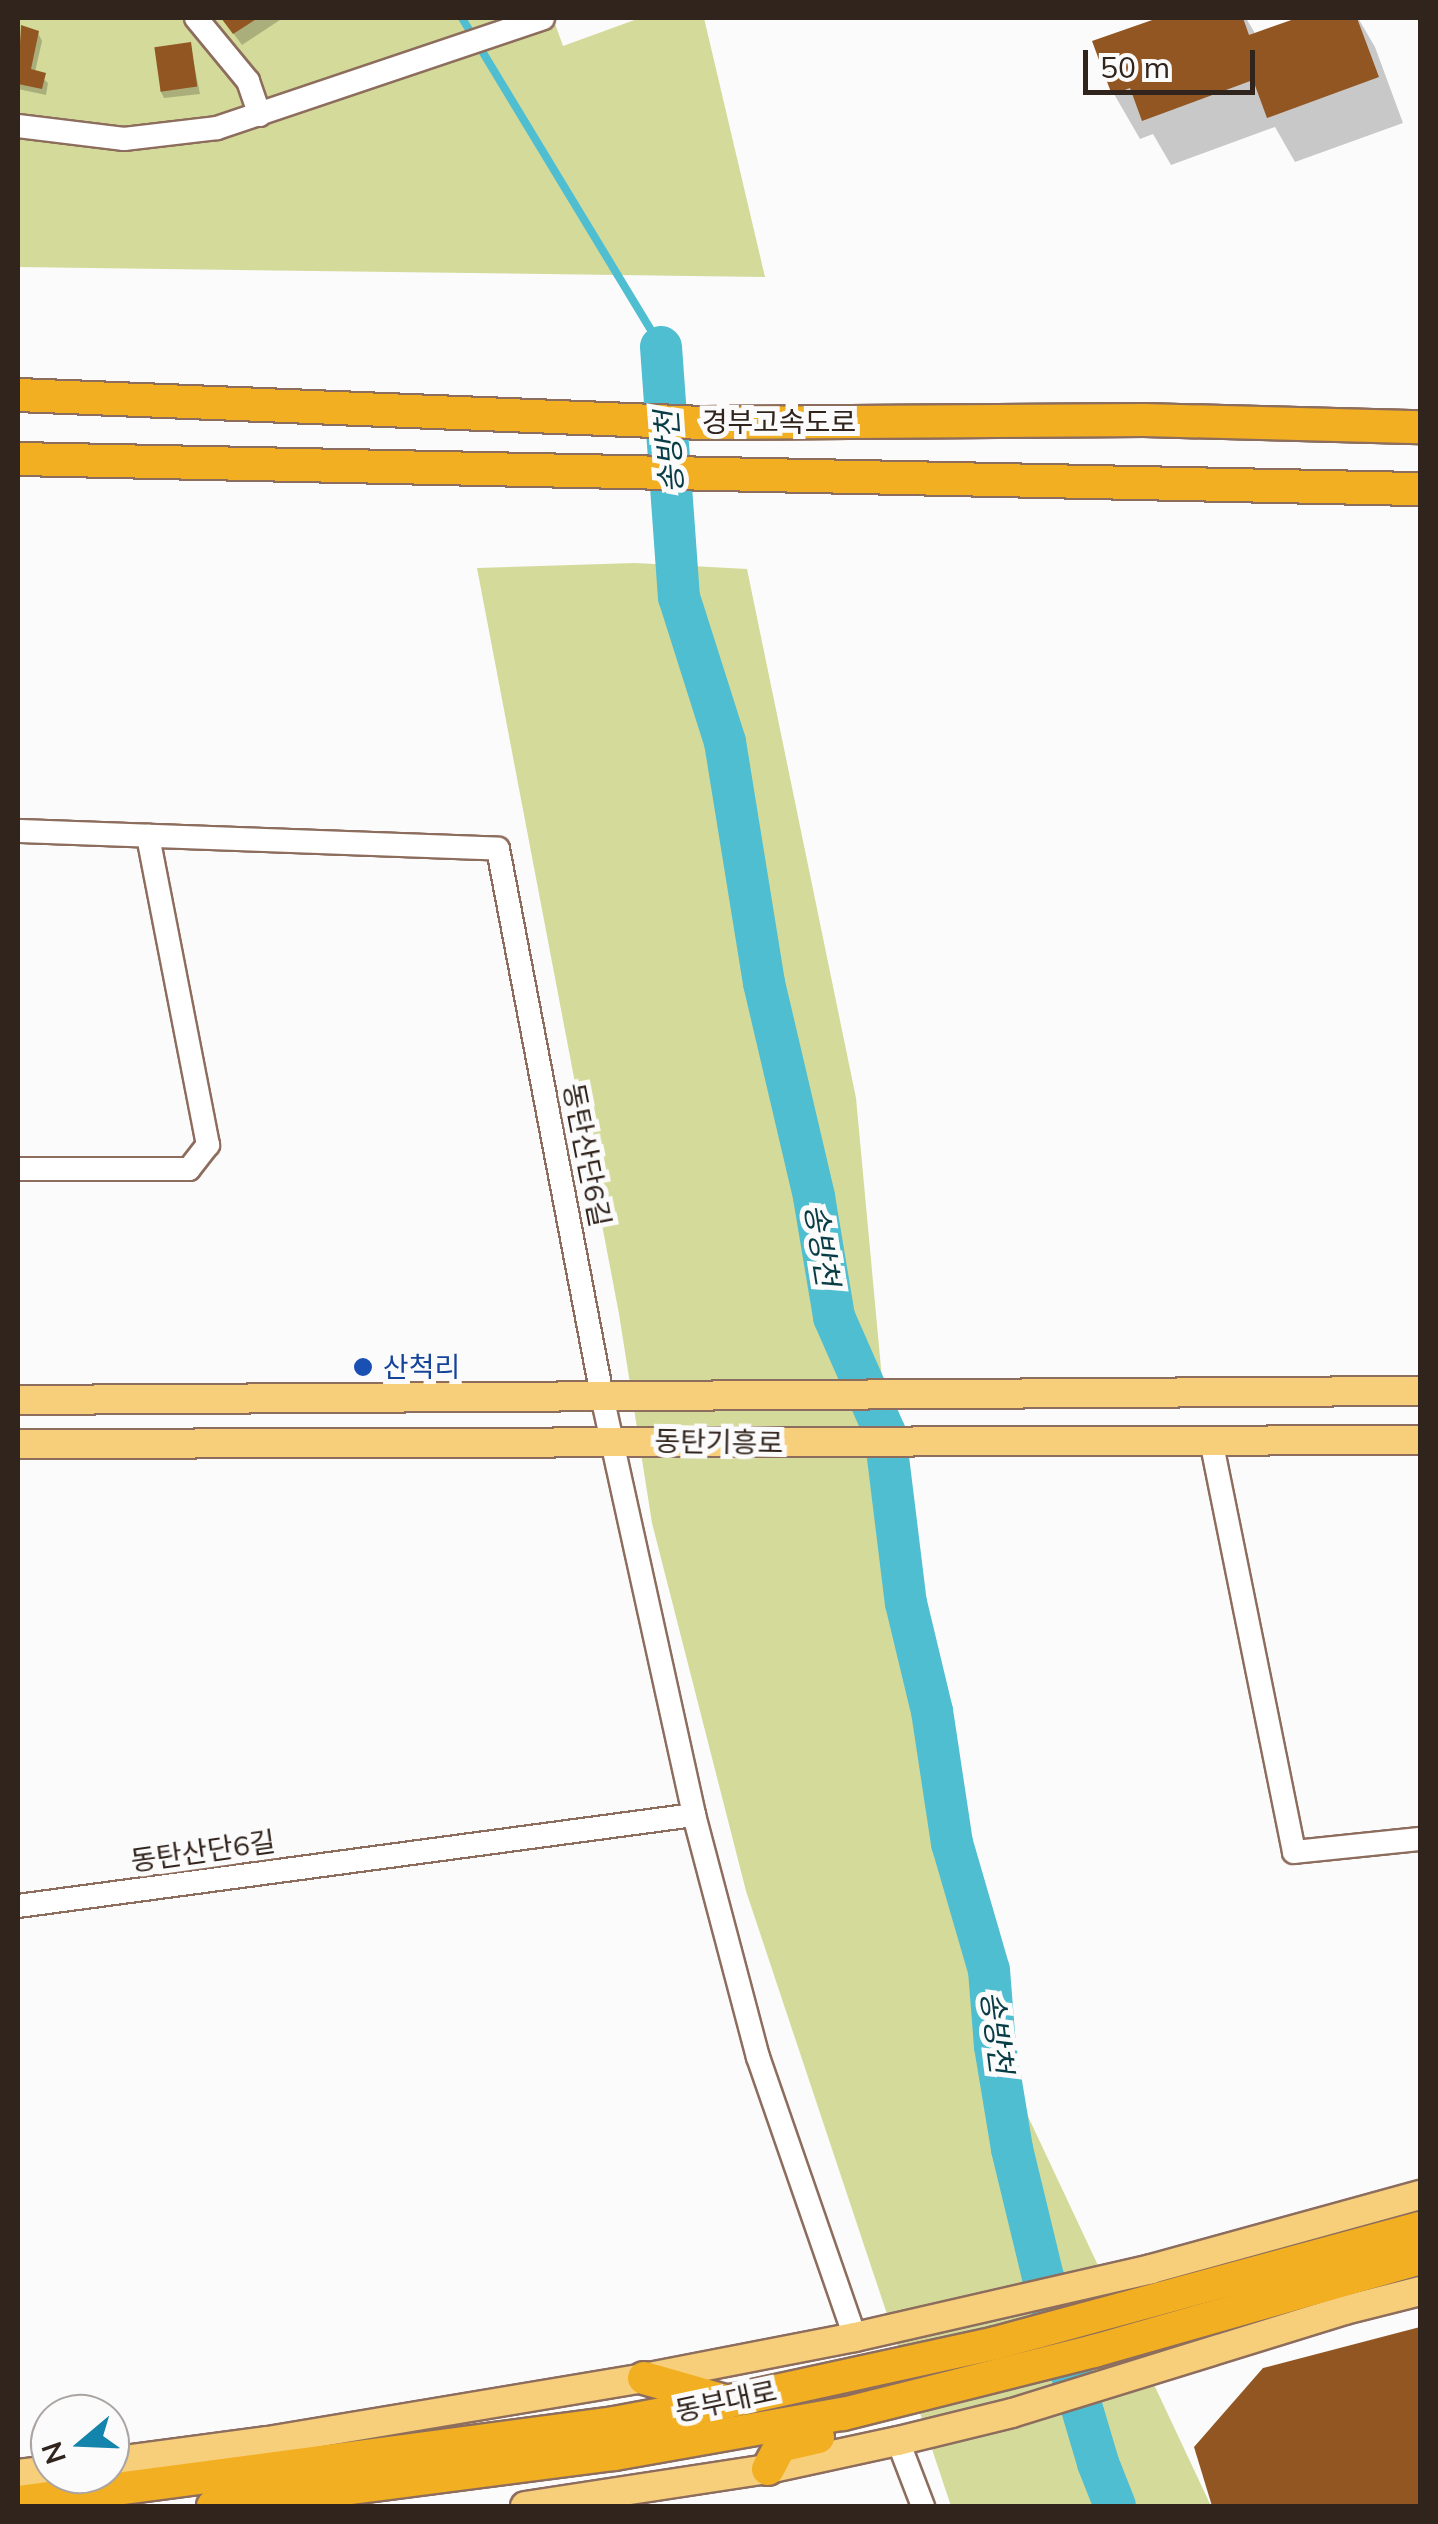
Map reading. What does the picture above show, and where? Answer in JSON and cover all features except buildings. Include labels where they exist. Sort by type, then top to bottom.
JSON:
[{"type":"highway","name":"경부고속도로","points":[[18,396],[703,423],[1144,420],[1420,427]]},
{"type":"highway","name":"경부고속도로","points":[[18,458],[1420,489]]},
{"type":"highway","name":"동부대로","points":[[212,2506],[616,2454],[843,2414],[991,2367],[1086,2318],[1420,2228]]},
{"type":"highway","name":"동부대로","points":[[18,2502],[594,2426],[726,2402],[1094,2351],[1420,2258]]},
{"type":"highway","points":[[768,2470],[780,2446],[959,2404],[991,2367]]},
{"type":"highway","points":[[644,2378],[726,2402]]},
{"type":"main road","name":"동탄기흥로","points":[[18,1400],[906,1398],[1420,1391]]},
{"type":"main road","name":"동탄기흥로","points":[[18,1444],[1420,1440]]},
{"type":"main road","name":"동부대로","points":[[130,2459],[268,2441],[644,2378],[855,2336],[1150,2269],[1420,2195]]},
{"type":"main road","points":[[525,2506],[768,2470],[898,2441],[1012,2413],[1420,2290]]},
{"type":"street","points":[[196,18],[248,81],[260,115]]},
{"type":"street","points":[[18,126],[87,137],[152,138],[260,115],[543,18]]},
{"type":"street","name":"동탄산단6길","points":[[18,831],[498,849],[602,1396],[694,1815],[758,2058],[855,2336]]},
{"type":"street","points":[[18,1170],[188,1169],[208,1145],[148,836]]},
{"type":"street","points":[[1211,1440],[1294,1852],[1420,1839]]},
{"type":"street","name":"동탄산단6길","points":[[18,1906],[694,1815]]},
{"type":"street","points":[[898,2441],[923,2506]]},
{"type":"green space","points":[[18,18],[553,18],[563,46],[640,18],[704,18],[765,277],[18,267]]},
{"type":"green space","points":[[635,563],[747,569],[856,1098],[891,1476],[995,2046],[1211,2506],[951,2506],[746,1891],[652,1523],[619,1314],[477,568]]},
{"type":"waterway","name":"송방천","points":[[462,18],[661,347]]},
{"type":"waterway","name":"송방천","points":[[661,347],[679,597],[725,742],[764,983],[814,1197],[834,1317],[885,1433],[906,1603],[932,1711],[952,1843],[989,1970],[995,2046],[1012,2149],[1043,2277],[1098,2463],[1115,2506]]},
{"type":"place","name":"산척리","points":[[363,1367]]}]
